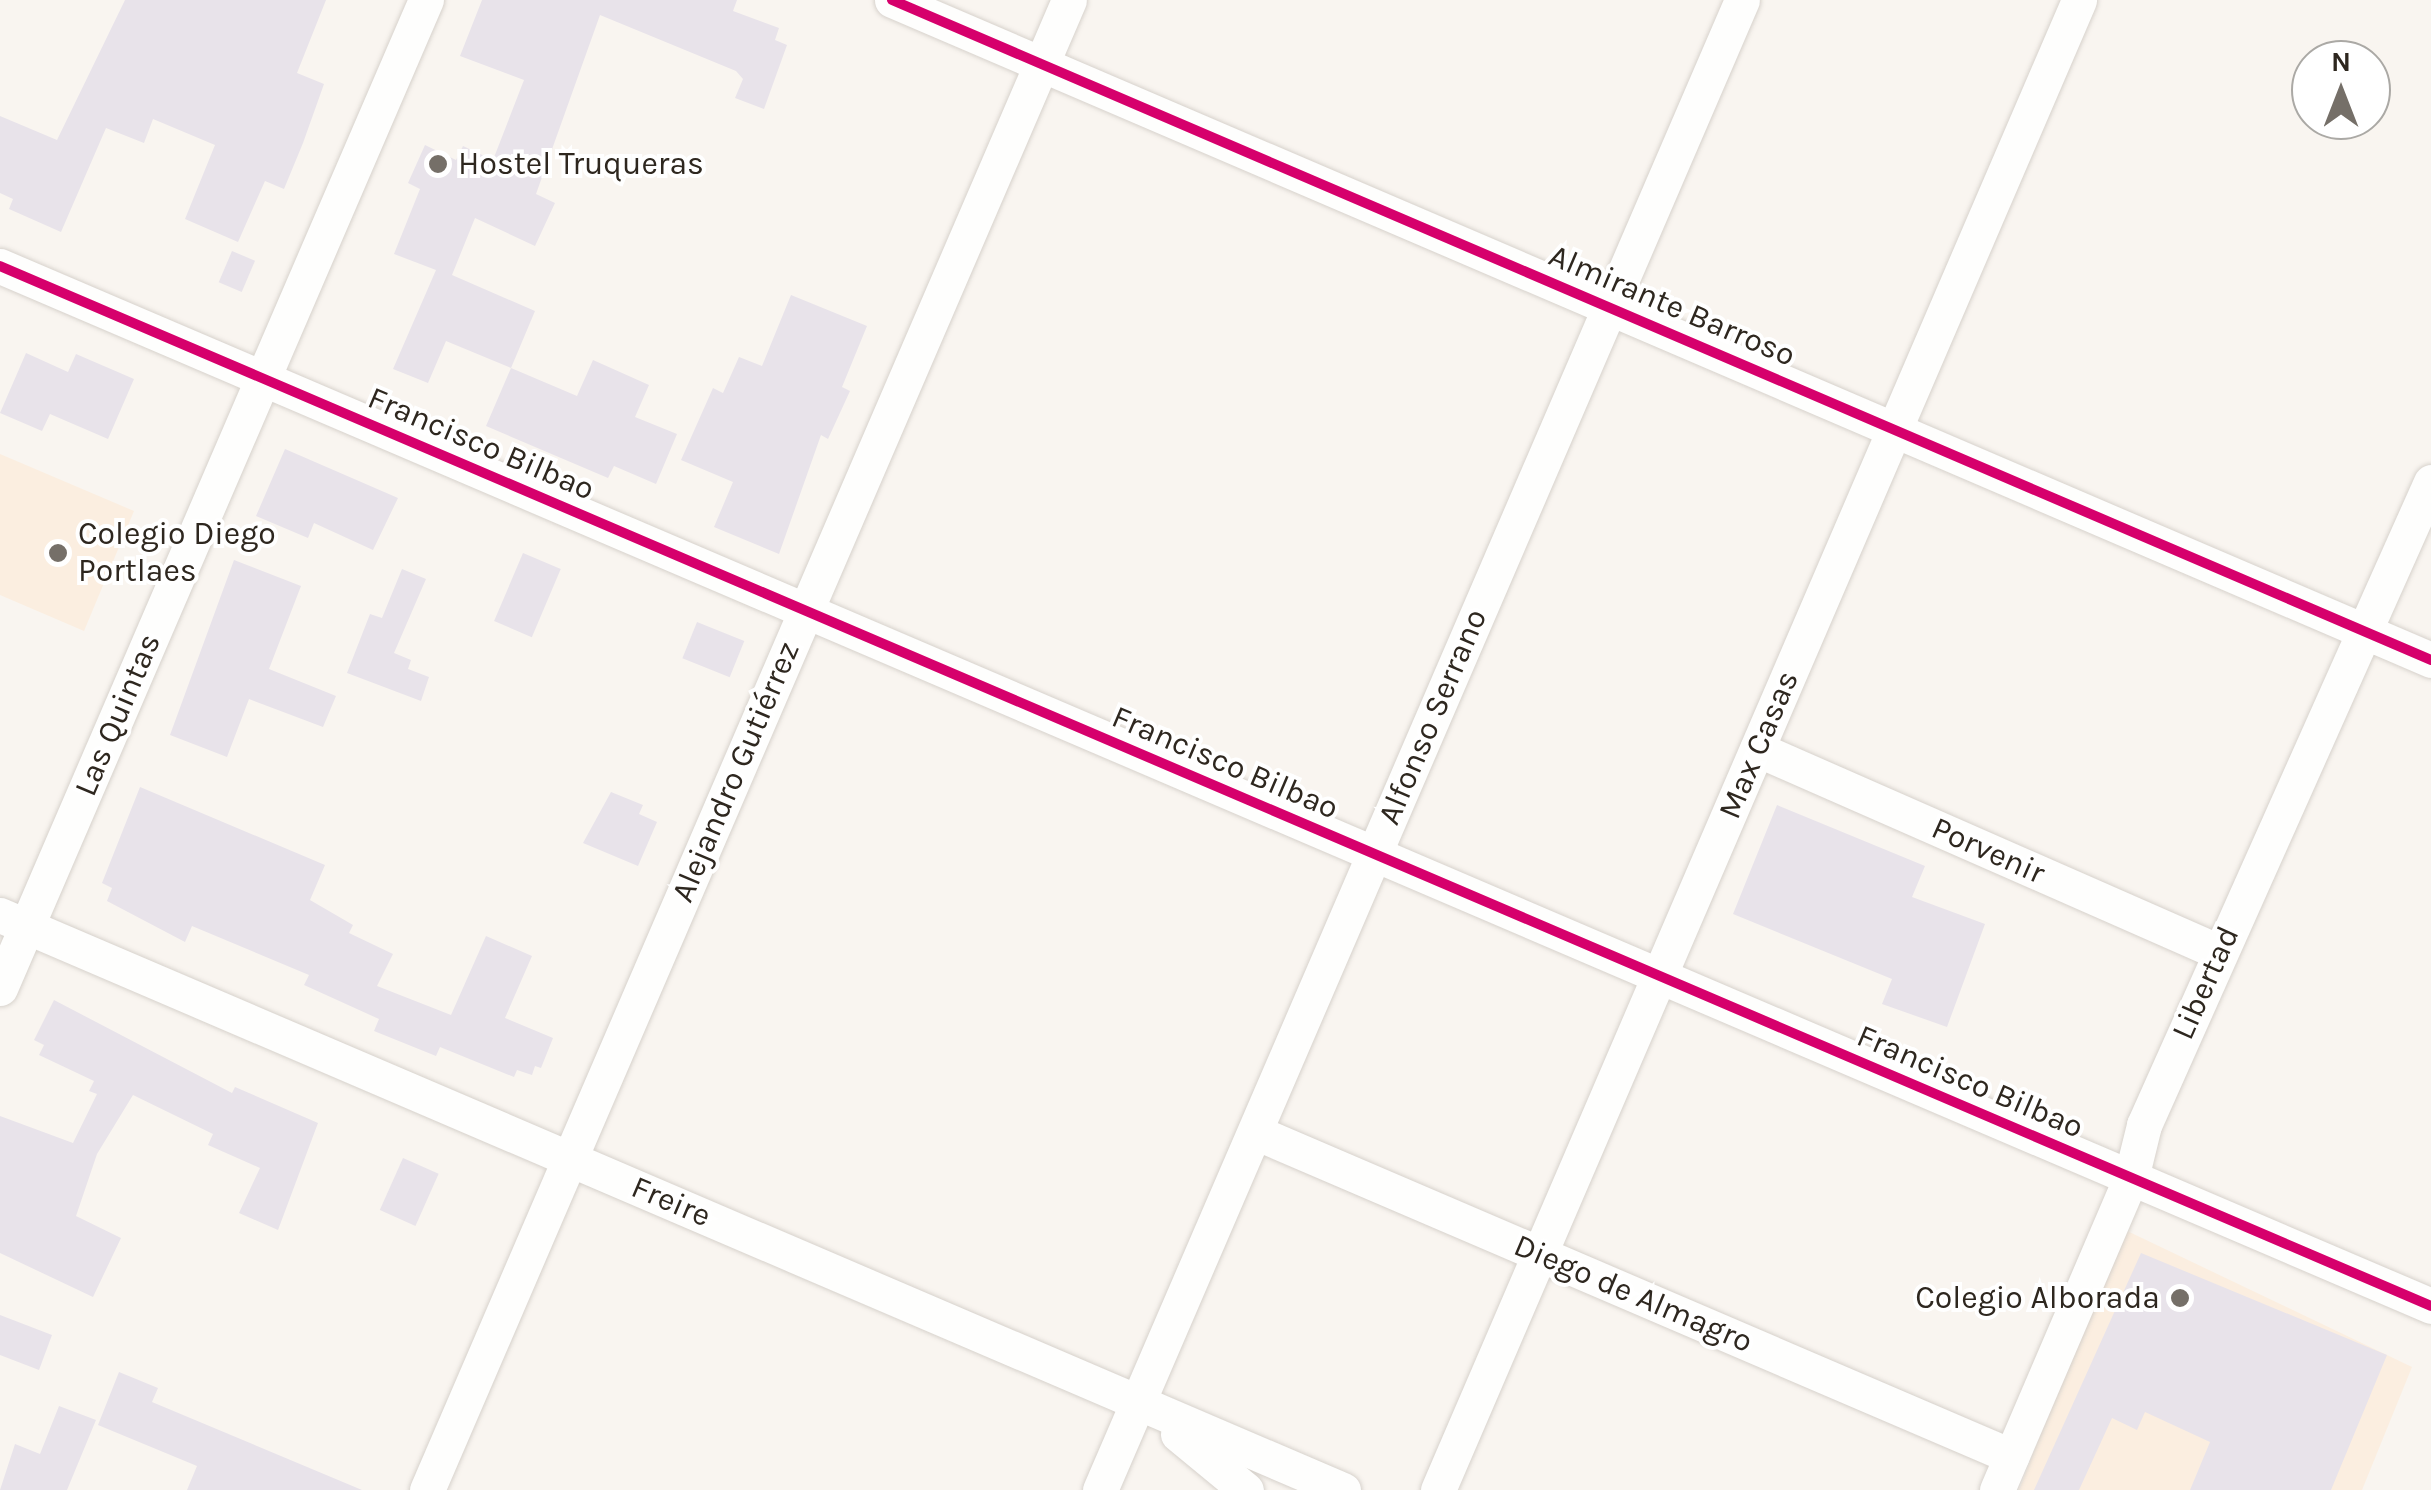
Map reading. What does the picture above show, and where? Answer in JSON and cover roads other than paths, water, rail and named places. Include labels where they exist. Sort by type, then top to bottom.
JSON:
[{"type":"street","name":"Las Quintas","points":[[0,988],[13,921],[263,378],[426,0]]},
{"type":"street","name":"Almirante Barroso","points":[[892,0],[2431,660]]},
{"type":"street","name":"Alejandro Gutiérrez","points":[[427,1490],[1069,0]]},
{"type":"street","name":"Alfonso Serrano","points":[[1100,1490],[1742,0]]},
{"type":"street","name":"Max Casas","points":[[1438,1490],[2080,0]]},
{"type":"street","name":"Francisco Bilbao","points":[[0,266],[2431,1306]]},
{"type":"street","name":"Libertad","points":[[1996,1490],[2131,1178],[2144,1125],[2431,482]]},
{"type":"street","name":"Porvenir","points":[[1757,749],[2219,952]]},
{"type":"street","name":"Freire","points":[[13,921],[1343,1490]]},
{"type":"street","name":"Diego de Almagro","points":[[1254,1132],[2012,1456]]},
{"type":"street","points":[[1138,1402],[1246,1490]]},
{"type":"place","name":"Hostel Truqueras","points":[[438,164]]},
{"type":"place","name":"Colegio Diego Portlaes","points":[[58,553]]},
{"type":"place","name":"Colegio Alborada","points":[[2180,1298]]}]
